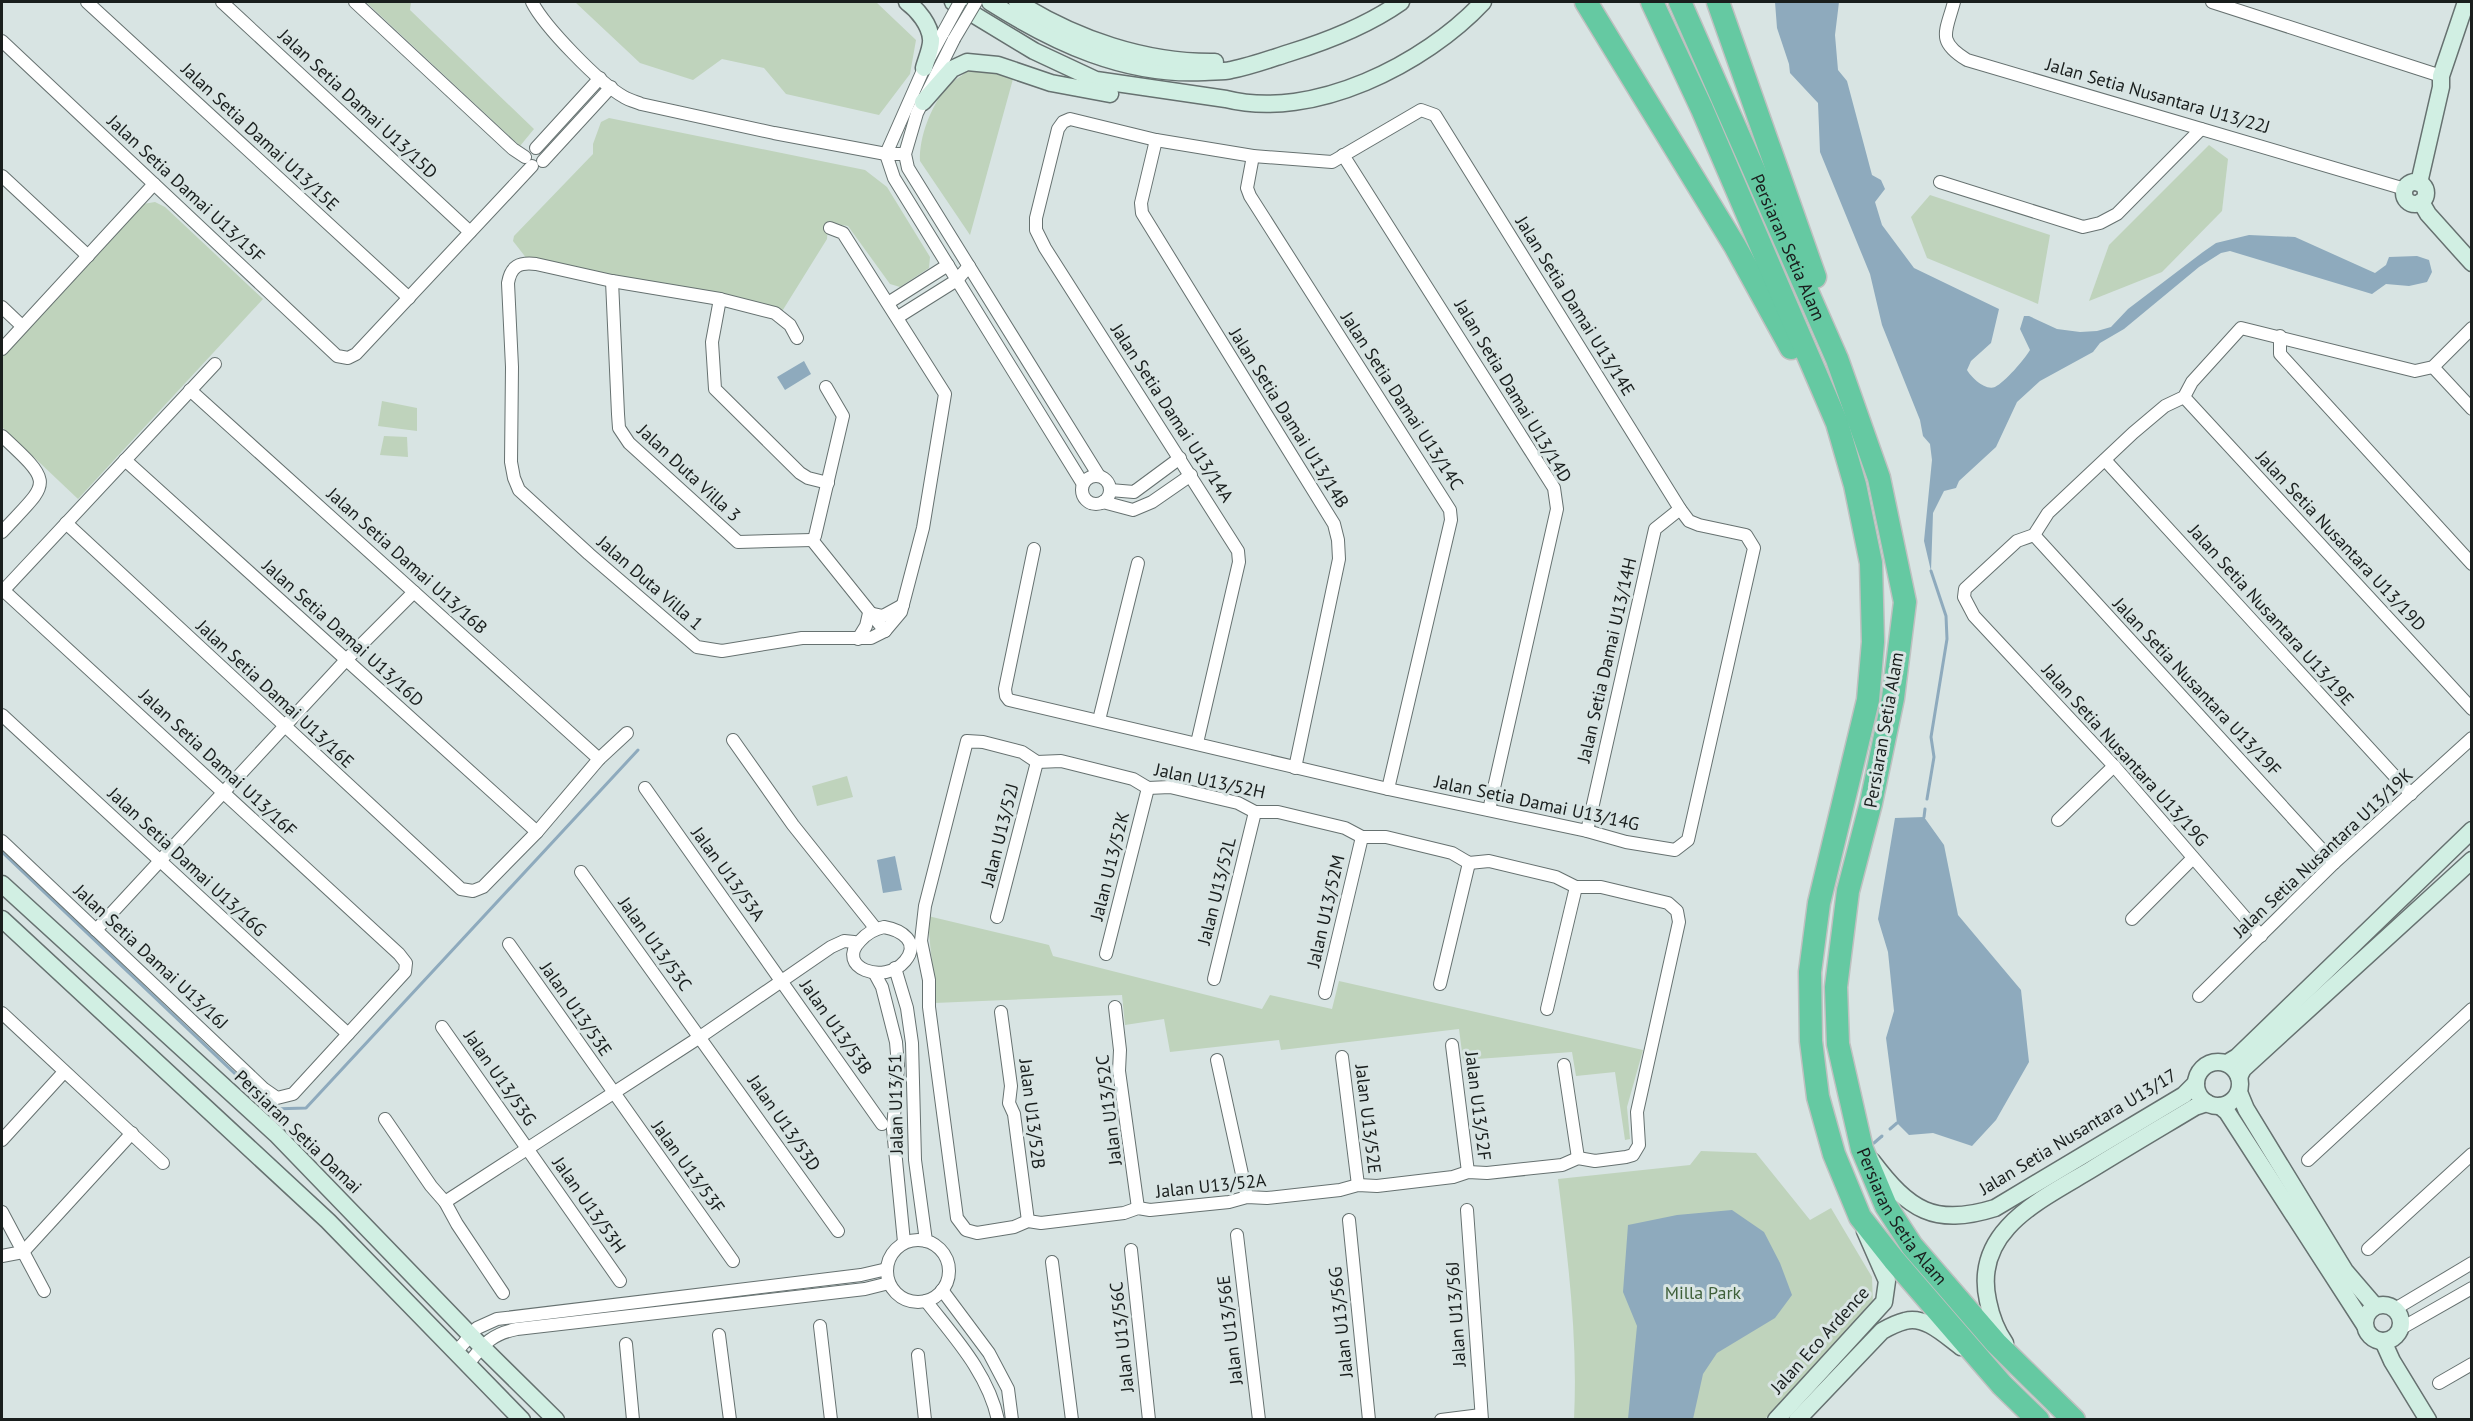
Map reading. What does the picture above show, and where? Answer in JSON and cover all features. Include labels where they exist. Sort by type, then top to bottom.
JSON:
[{"type":"highway","points":[[1586,2],[1735,246],[1781,327],[1855,485]]},
{"type":"highway","name":"Persiaran Setia Alam","points":[[1652,2],[1702,109],[1805,344],[1837,423],[1855,485],[1871,562],[1873,642],[1869,689],[1850,780],[1819,903],[1810,972],[1811,1041],[1818,1097],[1834,1154],[1860,1217],[2002,1385],[2038,1419]]},
{"type":"highway","name":"Persiaran Setia Alam","points":[[1680,2],[1837,360],[1879,478],[1905,602],[1893,698],[1871,803],[1848,891],[1836,987],[1838,1044],[1862,1149],[1886,1206],[1911,1246],[2021,1368],[2074,1419]]},
{"type":"highway","points":[[1718,2],[1825,305],[1837,360]]},
{"type":"street","name":"Jalan Setia Damai U13/15E","points":[[87,2],[409,298]]},
{"type":"street","name":"Jalan Setia Damai U13/15D","points":[[222,2],[470,232]]},
{"type":"street","points":[[355,2],[513,148],[533,161]]},
{"type":"street","points":[[532,2],[549,29],[623,97],[641,104],[687,115],[886,154],[905,154]]},
{"type":"street","points":[[907,2],[914,7],[927,25],[932,40],[924,68],[886,154],[894,178],[1083,484],[1082,493],[1087,500],[1095,504],[1104,502],[1133,510],[1152,502],[1191,475]]},
{"type":"street","points":[[953,2],[1034,51],[1096,81],[1226,99],[1245,104]]},
{"type":"street","points":[[960,2],[949,36],[917,113],[905,154],[908,168],[1099,476],[1107,481],[1110,490],[1104,502]]},
{"type":"street","points":[[924,68],[976,2]]},
{"type":"street","points":[[990,2],[1057,41],[1097,57],[1141,69],[1186,73],[1230,70],[1306,48],[1353,30],[1401,2]]},
{"type":"street","points":[[1017,2],[1043,18],[1085,38],[1124,50],[1203,62],[1258,62]]},
{"type":"street","points":[[923,102],[952,69],[967,62],[998,65],[1051,83],[1198,107],[1297,102],[1372,81],[1430,48],[1483,2]]},
{"type":"street","name":"Jalan Setia Nusantara U13/22J","points":[[1954,2],[1945,35],[1950,50],[1967,60],[2201,129],[2412,186]]},
{"type":"street","points":[[2212,2],[2442,76]]},
{"type":"street","points":[[2466,2],[2442,76],[2441,87],[2412,186],[2424,187],[2426,194],[2421,202],[2433,221],[2472,263]]},
{"type":"street","name":"Jalan Setia Damai U13/15F","points":[[2,41],[337,356],[348,358],[356,354],[409,298]]},
{"type":"street","points":[[585,63],[587,78],[585,95]]},
{"type":"street","points":[[533,161],[530,149],[536,148],[600,78]]},
{"type":"street","points":[[409,298],[533,161],[597,103],[611,87]]},
{"type":"street","points":[[597,103],[623,97]]},
{"type":"street","name":"Jalan Setia Damai U13/14E","points":[[1343,156],[1421,110],[1428,111],[1440,122],[1680,509]]},
{"type":"street","name":"Jalan Setia Damai U13/14A","points":[[1156,140],[1070,119],[1063,122],[1058,129],[1036,218],[1036,230],[1045,248],[1238,551],[1239,562],[1197,743]]},
{"type":"street","points":[[1940,182],[2083,227],[2100,223],[2116,214],[2201,129]]},
{"type":"street","points":[[1156,140],[1253,156],[1332,162],[1343,156]]},
{"type":"street","name":"Jalan Setia Damai U13/14B","points":[[1156,140],[1141,203],[1142,213],[1334,524],[1338,540],[1339,559],[1295,768]]},
{"type":"street","name":"Jalan Setia Damai U13/14C","points":[[1253,156],[1247,188],[1250,196],[1450,510],[1451,520],[1388,789]]},
{"type":"street","name":"Jalan Setia Damai U13/14D","points":[[1343,156],[1554,488],[1557,499],[1557,509],[1489,810]]},
{"type":"street","points":[[2,176],[88,256]]},
{"type":"street","points":[[2,349],[154,184]]},
{"type":"street","points":[[826,387],[843,416],[815,536],[812,540],[885,631],[898,618],[903,605],[923,528],[945,394],[843,233],[830,228]]},
{"type":"street","name":"Jalan Duta Villa 1","points":[[612,281],[524,263],[512,269],[508,283],[512,367],[511,462],[513,478],[519,490],[688,642],[697,647],[722,651],[802,638],[872,638],[885,631]]},
{"type":"street","points":[[888,303],[948,265]]},
{"type":"street","points":[[898,317],[957,280],[969,266]]},
{"type":"street","points":[[612,281],[720,299],[775,313],[790,325],[798,338]]},
{"type":"street","name":"Jalan Duta Villa 3","points":[[612,281],[621,435],[671,484],[738,542],[812,540]]},
{"type":"street","points":[[720,299],[712,342],[715,389],[800,473],[808,478],[828,483]]},
{"type":"street","points":[[2,307],[22,326]]},
{"type":"street","points":[[2034,535],[2048,513],[2105,460],[2165,406],[2184,397],[2192,381],[2241,328],[2415,371],[2433,367],[2472,328]]},
{"type":"street","points":[[2280,336],[2280,354],[2472,564]]},
{"type":"street","points":[[2,591],[215,364]]},
{"type":"street","points":[[2433,367],[2472,409]]},
{"type":"street","name":"Jalan Setia Damai U13/16B","points":[[190,390],[599,759]]},
{"type":"street","name":"Jalan Setia Nusantara U13/19D","points":[[2184,397],[2472,709]]},
{"type":"street","points":[[2,436],[38,471],[42,484],[38,493],[2,532]]},
{"type":"street","points":[[1059,445],[1066,447],[1073,442],[1075,436]]},
{"type":"street","points":[[1110,490],[1134,492],[1180,458]]},
{"type":"street","name":"Jalan Setia Damai U13/16D","points":[[125,460],[537,832]]},
{"type":"street","name":"Jalan Setia Nusantara U13/19E","points":[[2105,460],[2411,794]]},
{"type":"street","points":[[1083,484],[1091,476],[1099,476]]},
{"type":"street","name":"Jalan Setia Damai U13/14G","points":[[1034,549],[1005,689],[1006,696],[1014,702],[1388,789],[1587,831],[1626,842],[1675,850],[1688,840],[1754,548],[1746,535],[1699,525],[1689,521],[1680,509]]},
{"type":"street","name":"Jalan Setia Damai U13/14H","points":[[1587,831],[1655,529],[1680,509]]},
{"type":"street","name":"Jalan Setia Damai U13/16E","points":[[66,523],[284,728],[460,889],[473,891],[483,887],[537,832]]},
{"type":"street","name":"Jalan Setia Nusantara U13/19G","points":[[2034,535],[2016,541],[1970,583],[1964,597],[1974,616],[2114,766],[2261,936]]},
{"type":"street","name":"Jalan Setia Nusantara U13/19F","points":[[2034,535],[2334,862]]},
{"type":"street","points":[[1099,720],[1138,563]]},
{"type":"street","name":"Jalan Setia Damai U13/16F","points":[[2,591],[399,954],[405,963],[405,972],[348,1034]]},
{"type":"street","points":[[96,930],[346,660],[414,592]]},
{"type":"street","points":[[869,613],[884,616],[903,605]]},
{"type":"street","points":[[858,639],[866,626],[869,613]]},
{"type":"street","name":"Jalan Setia Damai U13/16G","points":[[2,715],[348,1034]]},
{"type":"street","points":[[537,832],[599,759],[627,733]]},
{"type":"street","name":"Jalan Setia Nusantara U13/19K","points":[[2199,996],[2334,862],[2472,738]]},
{"type":"street","points":[[733,740],[793,825],[829,867],[876,929]]},
{"type":"street","name":"Jalan U13/52H","points":[[915,941],[967,741],[983,742],[1022,752],[1037,762],[1061,761],[1133,778],[1148,788],[1170,787],[1238,803],[1255,812],[1278,813],[1345,828],[1362,837],[1386,837],[1452,853],[1469,863],[1489,861],[1556,877],[1576,887],[1601,887],[1668,903],[1677,911],[1679,922],[1652,1038]]},
{"type":"street","name":"Jalan U13/52J","points":[[997,917],[1037,762]]},
{"type":"street","points":[[2058,820],[2114,766]]},
{"type":"street","name":"Jalan U13/53A","points":[[645,788],[782,980]]},
{"type":"street","name":"Jalan U13/52K","points":[[1106,954],[1148,788]]},
{"type":"street","name":"Jalan U13/52L","points":[[1214,979],[1255,812]]},
{"type":"street","points":[[2472,830],[2237,1057],[2227,1063],[2212,1062],[2206,1065],[2197,1076],[2196,1083],[2198,1094],[2227,1112],[2372,1338],[2383,1341],[2394,1338],[2400,1329],[2472,1288]]},
{"type":"street","name":"Jalan U13/52M","points":[[1325,993],[1362,837]]},
{"type":"street","name":"Jalan Setia Damai U13/16J","points":[[2,841],[264,1089],[277,1098],[293,1094],[348,1034]]},
{"type":"street","points":[[2132,919],[2193,858]]},
{"type":"street","points":[[2021,1368],[1998,1332],[1990,1312],[1985,1285],[1986,1262],[2003,1231],[2036,1202],[2195,1107],[2231,1102],[2243,1069],[2472,860]]},
{"type":"street","points":[[1440,984],[1469,863]]},
{"type":"street","name":"Jalan U13/53C","points":[[580,872],[700,1036]]},
{"type":"street","name":"Persiaran Setia Damai","points":[[2,884],[276,1134],[556,1419]]},
{"type":"street","points":[[1547,1009],[1576,887]]},
{"type":"street","points":[[2,919],[328,1221],[522,1419]]},
{"type":"street","points":[[876,929],[896,929],[915,941],[910,954],[903,963],[875,974],[864,971],[853,956],[855,946],[876,929]]},
{"type":"street","points":[[445,1202],[613,1094],[831,947],[844,941],[854,942],[855,946]]},
{"type":"street","name":"Jalan U13/52A","points":[[915,941],[929,980],[929,1007],[957,1218],[966,1230],[977,1233],[1014,1227],[1028,1221],[1053,1222],[1124,1213],[1138,1208],[1150,1210],[1229,1202],[1248,1197],[1267,1198],[1340,1190],[1358,1185],[1377,1186],[1453,1177],[1468,1172],[1486,1173],[1562,1164],[1578,1158],[1595,1161],[1633,1155],[1640,1138],[1637,1112],[1652,1038]]},
{"type":"street","name":"Jalan U13/53E","points":[[509,944],[613,1094]]},
{"type":"street","name":"Jalan U13/51","points":[[895,968],[907,1008],[912,1043],[915,1160],[926,1241]]},
{"type":"street","name":"Jalan U13/51","points":[[875,974],[882,987],[896,1042],[898,1066],[893,1129],[904,1242]]},
{"type":"street","name":"Jalan U13/53B","points":[[782,980],[882,1124]]},
{"type":"street","name":"Jalan U13/52C","points":[[1115,1007],[1119,1071],[1138,1208]]},
{"type":"street","points":[[2308,1160],[2472,1009]]},
{"type":"street","name":"Jalan U13/52B","points":[[1001,1012],[1011,1086],[1009,1103],[1014,1114],[1028,1221]]},
{"type":"street","points":[[2,1013],[164,1162]]},
{"type":"street","name":"Jalan U13/53G","points":[[442,1027],[529,1149]]},
{"type":"street","name":"Jalan U13/53D","points":[[700,1036],[838,1231]]},
{"type":"street","name":"Jalan U13/52F","points":[[1452,1045],[1468,1172]]},
{"type":"street","name":"Jalan U13/52E","points":[[1341,1057],[1358,1185]]},
{"type":"street","points":[[1217,1060],[1248,1197]]},
{"type":"street","points":[[2227,1063],[2236,1071],[2239,1085],[2345,1271],[2375,1306]]},
{"type":"street","points":[[1564,1065],[1578,1158]]},
{"type":"street","points":[[2,1140],[64,1072]]},
{"type":"street","name":"Jalan Setia Nusantara U13/17","points":[[1862,1149],[1906,1200],[1922,1211],[1954,1216],[1981,1212],[1995,1208],[2184,1095],[2196,1083]]},
{"type":"street","name":"Jalan U13/53F","points":[[613,1094],[733,1261]]},
{"type":"street","points":[[384,1119],[431,1186],[445,1202],[456,1224],[503,1293]]},
{"type":"street","points":[[2,1256],[23,1252],[132,1133]]},
{"type":"street","name":"Jalan U13/53H","points":[[529,1149],[620,1281]]},
{"type":"street","points":[[2368,1249],[2472,1154]]},
{"type":"street","name":"Jalan U13/56J","points":[[1467,1210],[1481,1417]]},
{"type":"street","points":[[2,1212],[44,1291]]},
{"type":"street","name":"Jalan Eco Ardence","points":[[1776,1419],[1884,1302],[1887,1281],[1873,1254],[1860,1217]]},
{"type":"street","name":"Jalan U13/56G","points":[[1349,1220],[1370,1419]]},
{"type":"street","name":"Jalan U13/56E","points":[[1237,1235],[1259,1419]]},
{"type":"street","points":[[926,1241],[941,1250],[946,1257],[949,1274],[942,1290],[926,1301],[915,1302],[904,1299],[889,1283],[886,1269],[889,1258],[904,1242],[926,1241]]},
{"type":"street","name":"Jalan U13/56C","points":[[1131,1250],[1149,1419]]},
{"type":"street","points":[[1052,1262],[1072,1419]]},
{"type":"street","points":[[2395,1309],[2470,1267]]},
{"type":"street","points":[[462,1358],[476,1340],[483,1324],[515,1316],[861,1275],[886,1269]]},
{"type":"street","points":[[476,1340],[517,1329],[865,1289],[889,1283]]},
{"type":"street","points":[[942,1290],[989,1353],[1008,1389],[1012,1419]]},
{"type":"street","points":[[926,1301],[974,1363],[994,1402],[998,1419]]},
{"type":"street","points":[[2364,1324],[2367,1313],[2375,1306],[2385,1304],[2395,1309],[2400,1318],[2400,1329]]},
{"type":"street","name":"Jalan Eco Ardence","points":[[1797,1419],[1882,1331],[1907,1320],[1928,1323],[1959,1346],[2002,1385]]},
{"type":"street","points":[[819,1326],[831,1419]]},
{"type":"street","points":[[719,1335],[730,1419]]},
{"type":"street","points":[[2383,1341],[2392,1361],[2428,1419]]},
{"type":"street","points":[[626,1344],[633,1419]]},
{"type":"street","points":[[918,1355],[925,1419]]},
{"type":"street","points":[[2439,1383],[2472,1364]]},
{"type":"street","points":[[1441,1419],[1481,1417]]},
{"type":"green space","points":[[366,2],[411,2],[410,10],[534,129],[520,146]]},
{"type":"green space","points":[[575,2],[876,2],[916,40],[910,74],[879,115],[786,94],[764,68],[722,59],[693,80],[640,63]]},
{"type":"green space","points":[[969,70],[991,72],[1013,79],[970,235],[920,161],[924,132],[936,103],[949,85]]},
{"type":"green space","points":[[609,118],[865,170],[887,187],[930,257],[929,268],[900,287],[890,284],[848,226],[828,223],[827,239],[781,313],[527,259],[513,241],[514,236],[593,154],[593,144],[601,122]]},
{"type":"green space","points":[[2209,145],[2228,159],[2222,211],[2162,272],[2089,301],[2109,245]]},
{"type":"green space","points":[[1930,195],[2050,235],[2038,304],[1927,258],[1911,217]]},
{"type":"green space","points":[[155,202],[165,207],[263,299],[78,499],[2,427],[2,357],[143,204]]},
{"type":"green space","points":[[382,401],[417,408],[417,431],[378,426]]},
{"type":"green space","points":[[384,436],[407,437],[408,457],[380,455]]},
{"type":"green space","points":[[847,776],[853,797],[817,806],[812,786]]},
{"type":"green space","points":[[928,916],[1049,945],[1053,956],[1262,1009],[1270,995],[1332,1009],[1339,981],[1643,1050],[1627,1107],[1630,1139],[1625,1140],[1615,1072],[1576,1076],[1572,1052],[1463,1060],[1459,1029],[1281,1050],[1279,1040],[1170,1052],[1164,1019],[1125,1025],[1122,995],[934,1003]]},
{"type":"green space","name":"Milla Park","points":[[1701,1151],[1756,1153],[1810,1220],[1831,1208],[1872,1277],[1873,1304],[1765,1419],[1574,1419],[1575,1359],[1569,1269],[1558,1179],[1690,1165]]},
{"type":"water","points":[[1775,2],[1839,2],[1835,35],[1838,70],[1847,81],[1872,175],[1881,180],[1885,189],[1875,202],[1882,225],[1914,268],[1999,309],[1991,343],[1971,361],[1967,370],[1975,380],[1987,387],[1995,387],[2004,381],[2030,350],[2020,329],[2024,316],[2029,316],[2057,329],[2080,332],[2111,327],[2128,309],[2216,243],[2249,235],[2295,237],[2375,273],[2386,265],[2389,257],[2417,256],[2429,260],[2432,272],[2427,282],[2409,286],[2386,284],[2372,294],[2230,251],[2221,253],[2199,267],[2124,329],[2100,343],[2093,352],[2040,381],[2017,402],[1996,447],[1959,481],[1956,488],[1944,491],[1933,513],[1931,571],[1924,541],[1932,460],[1930,444],[1923,436],[1920,420],[1882,325],[1870,274],[1820,152],[1818,103],[1790,73],[1777,28]]},
{"type":"water","points":[[804,361],[811,374],[785,390],[777,377]]},
{"type":"water","points":[[1924,817],[1944,845],[1958,915],[2021,990],[2029,1062],[1996,1120],[1972,1146],[1933,1133],[1909,1135],[1897,1123],[1886,1038],[1894,1011],[1888,952],[1878,919],[1895,818]]},
{"type":"water","points":[[895,856],[902,890],[883,893],[877,860]]},
{"type":"water","points":[[1732,1210],[1764,1232],[1780,1263],[1792,1295],[1775,1318],[1717,1353],[1703,1374],[1693,1419],[1628,1419],[1637,1326],[1623,1292],[1628,1225],[1677,1215]]},
{"type":"waterway","points":[[1927,799],[1934,757],[1931,737],[1947,639],[1946,616],[1931,571]]},
{"type":"waterway","points":[[2,852],[272,1109],[306,1108],[638,750]]},
{"type":"waterway","points":[[1924,817],[1925,809]]},
{"type":"waterway","points":[[1890,1129],[1897,1123]]},
{"type":"waterway","points":[[1874,1143],[1882,1136]]}]
